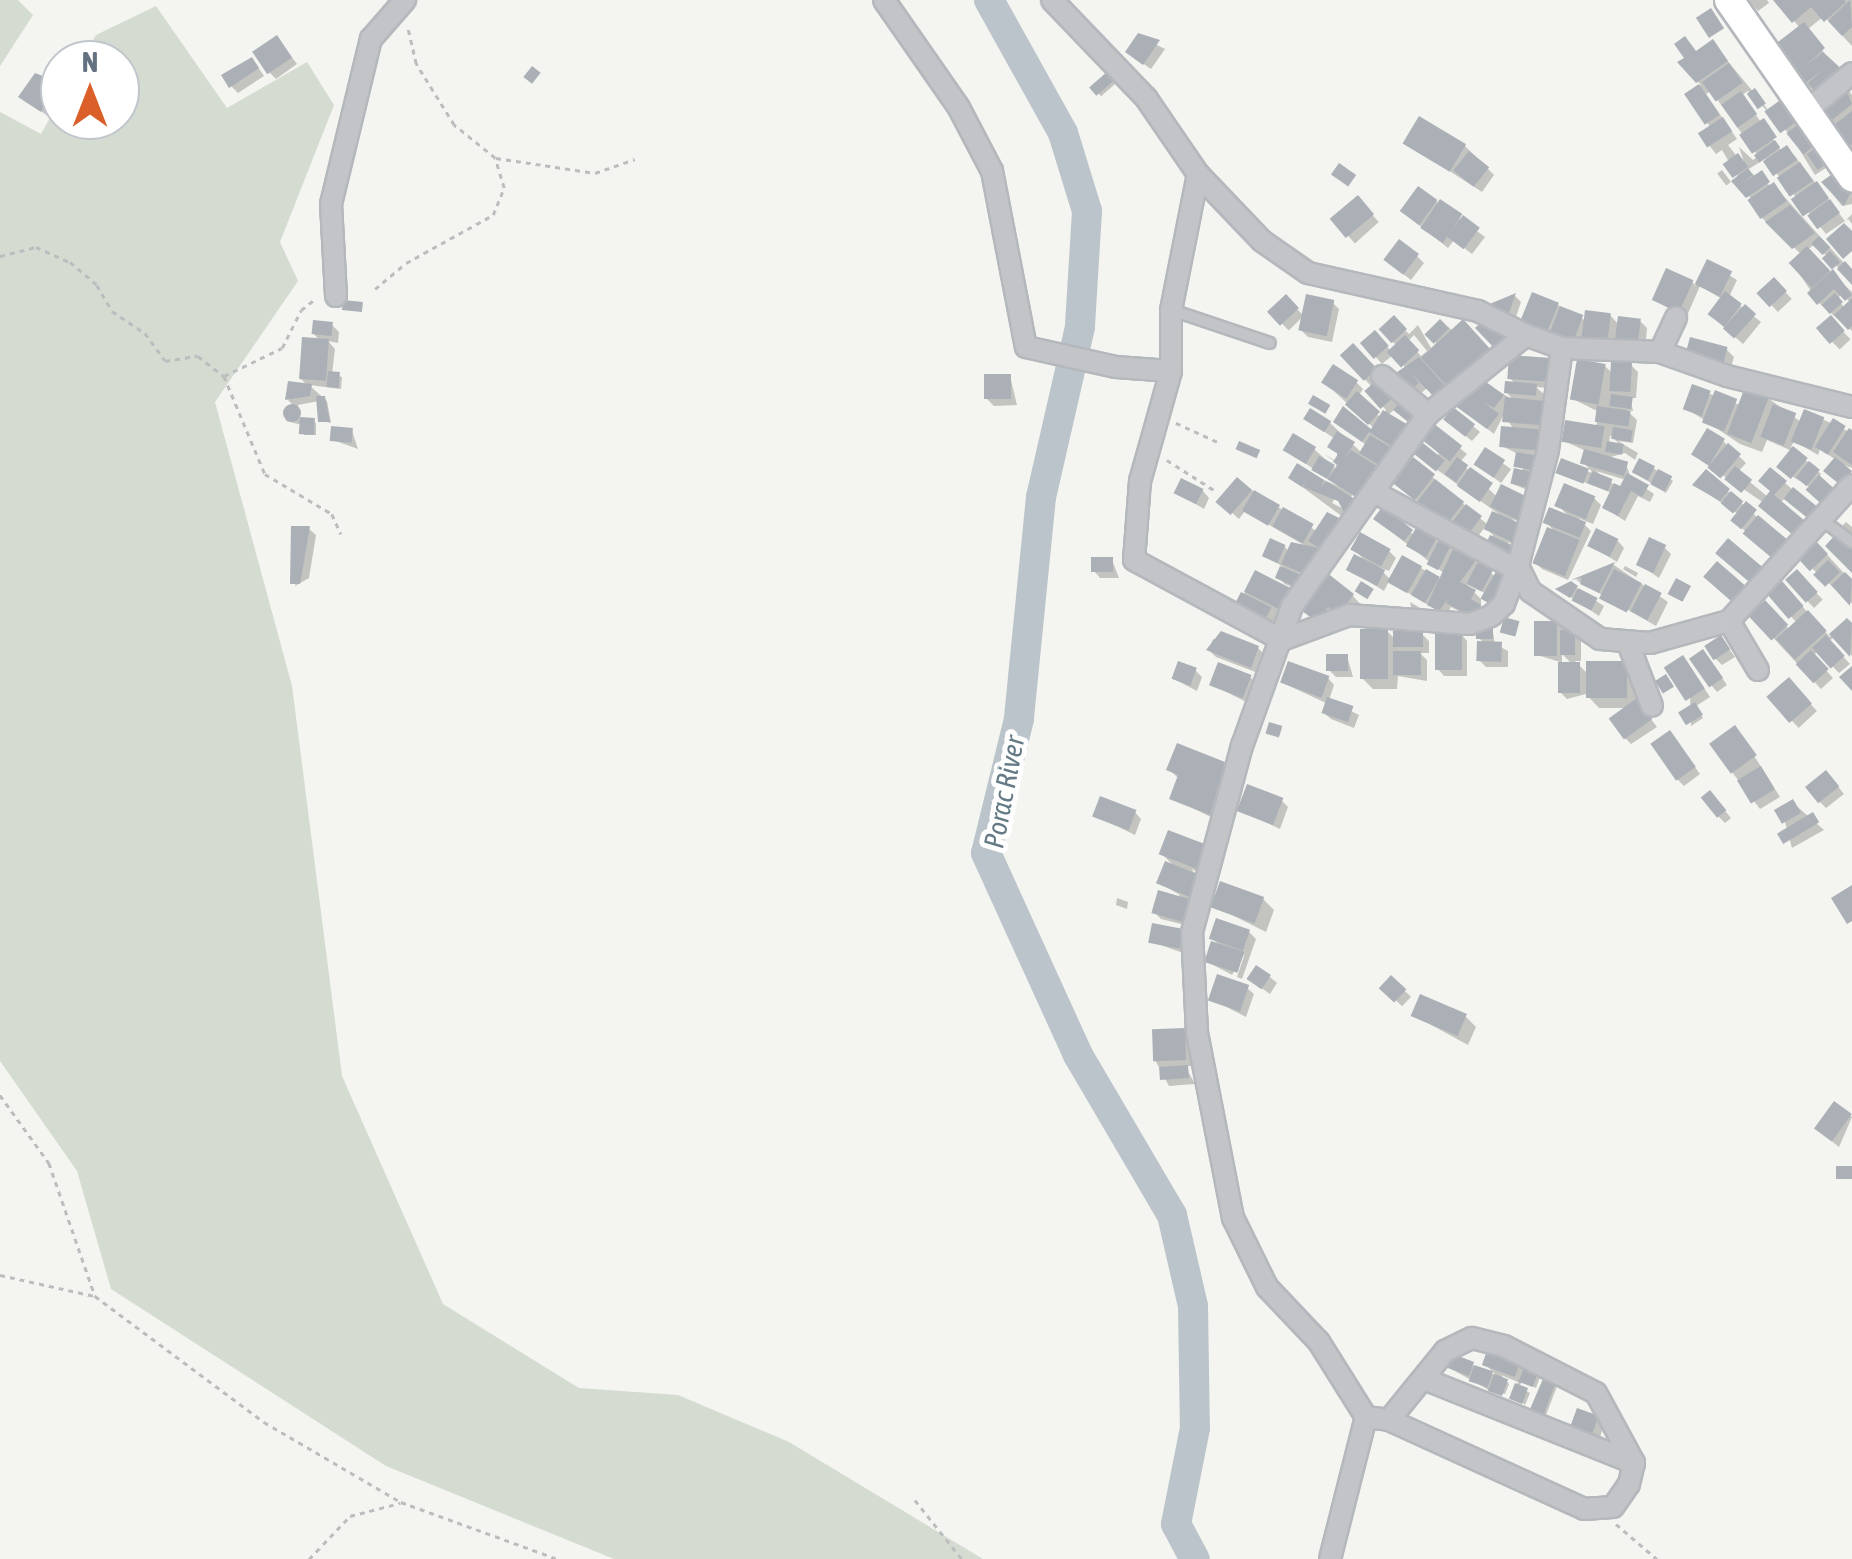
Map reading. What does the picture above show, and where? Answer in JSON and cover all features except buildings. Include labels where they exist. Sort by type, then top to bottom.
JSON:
[{"type":"street","points":[[884,0],[958,108],[992,170],[1026,347],[1116,367],[1171,372]]},
{"type":"street","points":[[1052,0],[1146,98],[1198,174],[1262,242],[1308,273],[1478,311],[1562,348],[1660,352],[1727,376],[1852,407]]},
{"type":"street","points":[[1729,0],[1852,177]]},
{"type":"street","points":[[336,296],[330,204],[371,39],[402,1]]},
{"type":"street","points":[[1804,113],[1852,73]]},
{"type":"street","points":[[1198,174],[1171,310],[1171,372],[1156,414],[1130,550],[1134,560],[1282,640],[1349,615],[1470,624],[1504,604],[1518,568],[1548,450],[1562,348]]},
{"type":"street","points":[[1660,352],[1676,318]]},
{"type":"street","points":[[1330,1559],[1366,1417],[1319,1342],[1268,1287],[1246,1250],[1218,1162],[1196,1033],[1192,932],[1242,746],[1292,606],[1428,414],[1526,334]]},
{"type":"street","points":[[1382,376],[1428,414]]},
{"type":"street","points":[[1374,492],[1518,568],[1530,591],[1560,617],[1600,639],[1628,644],[1692,637],[1729,621],[1852,485]]},
{"type":"street","points":[[1729,621],[1758,670]]},
{"type":"street","points":[[1628,644],[1652,706]]},
{"type":"street","points":[[1388,1420],[1460,1341],[1504,1346],[1596,1394],[1634,1463]]},
{"type":"street","points":[[1424,1379],[1634,1463]]},
{"type":"street","points":[[1366,1417],[1388,1420],[1512,1480],[1599,1511],[1613,1508],[1634,1463]]},
{"type":"lane","points":[[1171,310],[1270,343]]},
{"type":"lane","points":[[1821,519],[1852,542]]},
{"type":"path","points":[[402,1],[416,64],[454,125],[495,158],[595,173],[636,160]]},
{"type":"path","points":[[375,289],[406,263],[493,215],[504,188],[495,158]]},
{"type":"path","points":[[0,256],[36,247],[70,262],[97,286],[112,310],[145,333],[166,362],[198,356],[224,376],[265,474],[332,514],[342,534]]},
{"type":"path","points":[[224,376],[282,348],[301,310],[318,296],[336,296]]},
{"type":"path","points":[[1156,414],[1220,443]]},
{"type":"path","points":[[1148,449],[1214,490]]},
{"type":"path","points":[[0,1095],[49,1163],[95,1296]]},
{"type":"path","points":[[0,1275],[95,1296],[264,1422],[401,1502],[558,1559]]},
{"type":"path","points":[[915,1500],[962,1559]]},
{"type":"path","points":[[309,1559],[350,1516],[401,1502]]},
{"type":"path","points":[[1599,1511],[1657,1559]]},
{"type":"shaded area","points":[[0,0],[18,0],[33,15],[0,66]]},
{"type":"shaded area","points":[[156,6],[227,108],[307,62],[334,105],[280,242],[298,281],[215,402],[292,686],[342,1076],[443,1304],[579,1388],[678,1395],[789,1442],[983,1559],[614,1559],[386,1466],[111,1289],[77,1171],[0,1061],[0,112],[40,133],[40,140],[140,140],[140,40],[93,40],[96,35]]},
{"type":"waterway","name":"Porac River","points":[[989,0],[1063,133],[1087,211],[1080,327],[1041,497],[1019,719],[986,853],[1078,1055],[1172,1215],[1193,1306],[1195,1428],[1176,1524],[1195,1559]]}]
